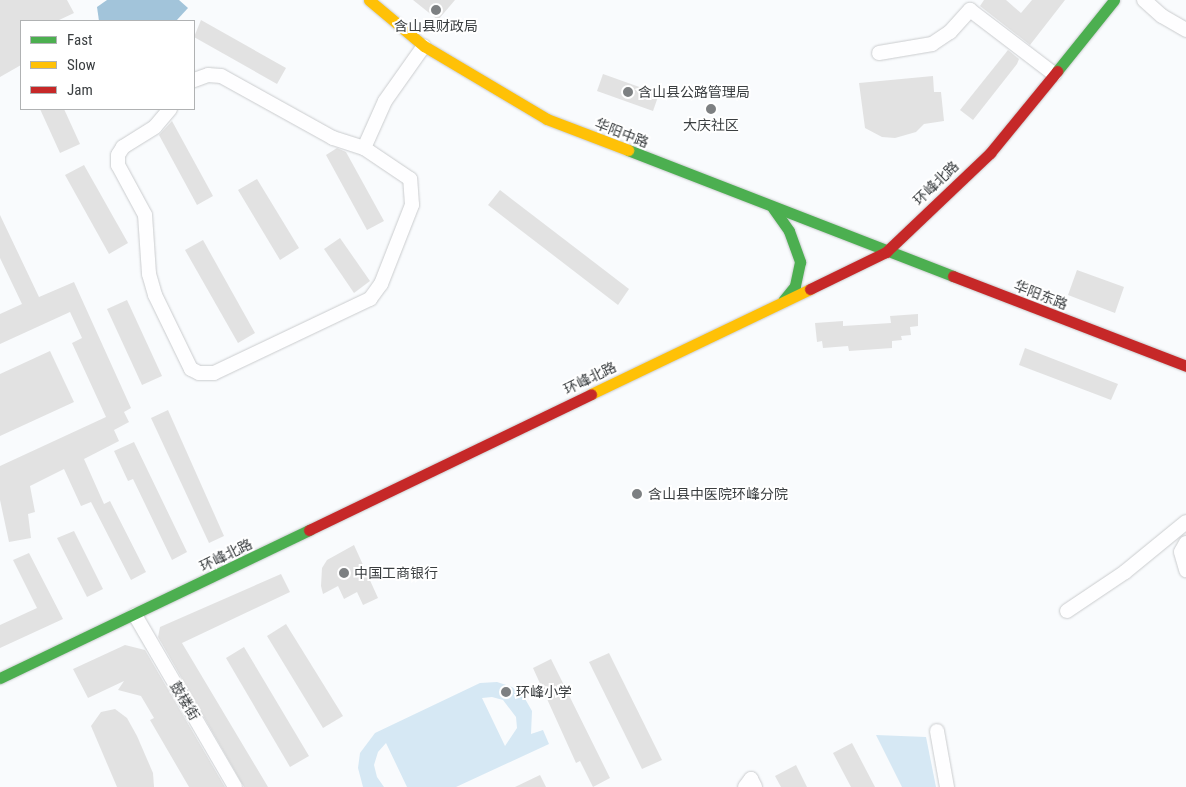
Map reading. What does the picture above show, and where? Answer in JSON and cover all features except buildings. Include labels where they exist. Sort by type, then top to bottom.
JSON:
[{"type":"main road","name":"华阳中路","points":[[370,0],[424,46],[547,119],[886,252]]},
{"type":"main road","name":"环峰北路","points":[[0,678],[135,616],[886,252],[990,153],[1114,0]]},
{"type":"main road","points":[[773,208],[789,231],[800,262],[795,286],[782,302]]},
{"type":"main road","name":"华阳东路","points":[[886,252],[1186,366]]},
{"type":"street","points":[[1144,0],[1162,16],[1186,30]]},
{"type":"street","points":[[880,53],[932,44],[950,32],[970,10],[1054,74]]},
{"type":"street","points":[[364,148],[385,101],[424,46]]},
{"type":"street","points":[[169,110],[155,126],[123,147],[118,155],[118,165],[145,215],[149,274],[155,295],[178,348],[191,369],[199,373],[214,373],[370,299],[381,284],[412,205],[413,193],[410,180],[364,148],[333,138],[221,76],[208,75],[195,80]]},
{"type":"street","points":[[1067,611],[1125,572],[1186,522]]},
{"type":"street","points":[[1186,543],[1181,552],[1186,570]]},
{"type":"street","name":"鼓楼街","points":[[135,616],[236,787]]},
{"type":"street","points":[[937,731],[947,787]]},
{"type":"shaded area","points":[[497,682],[512,687],[524,697],[532,711],[531,734],[543,730],[549,744],[456,787],[407,787],[386,743],[378,752],[374,765],[377,777],[384,787],[363,787],[358,768],[360,753],[375,733],[480,683]],"holes":[[[492,697],[503,700],[516,717],[517,728],[505,746],[482,698]]]},
{"type":"shaded area","points":[[876,735],[926,737],[936,787],[902,787]]},
{"type":"water","points":[[107,0],[179,0],[188,8],[177,20],[99,20],[97,7]]},
{"type":"traffic: fast","points":[[1057,71],[1114,0]]},
{"type":"traffic: fast","points":[[628,150],[953,276]]},
{"type":"traffic: fast","points":[[773,208],[789,231],[800,262],[795,286],[783,301]]},
{"type":"traffic: fast","points":[[0,678],[309,530]]},
{"type":"traffic: slow","points":[[369,0],[424,46],[547,119],[628,150]]},
{"type":"traffic: slow","points":[[591,394],[810,289]]},
{"type":"traffic: jam","points":[[810,289],[886,252],[990,153],[1057,71]]},
{"type":"traffic: jam","points":[[953,276],[1186,366]]},
{"type":"traffic: jam","points":[[309,530],[591,394]]},
{"type":"place","name":"含山县财政局","points":[[436,10]]},
{"type":"place","name":"含山县公路管理局","points":[[628,92]]},
{"type":"place","name":"大庆社区","points":[[711,109]]},
{"type":"place","name":"含山县中医院环峰分院","points":[[637,494]]},
{"type":"place","name":"中国工商银行","points":[[344,573]]},
{"type":"place","name":"环峰小学","points":[[506,692]]}]
